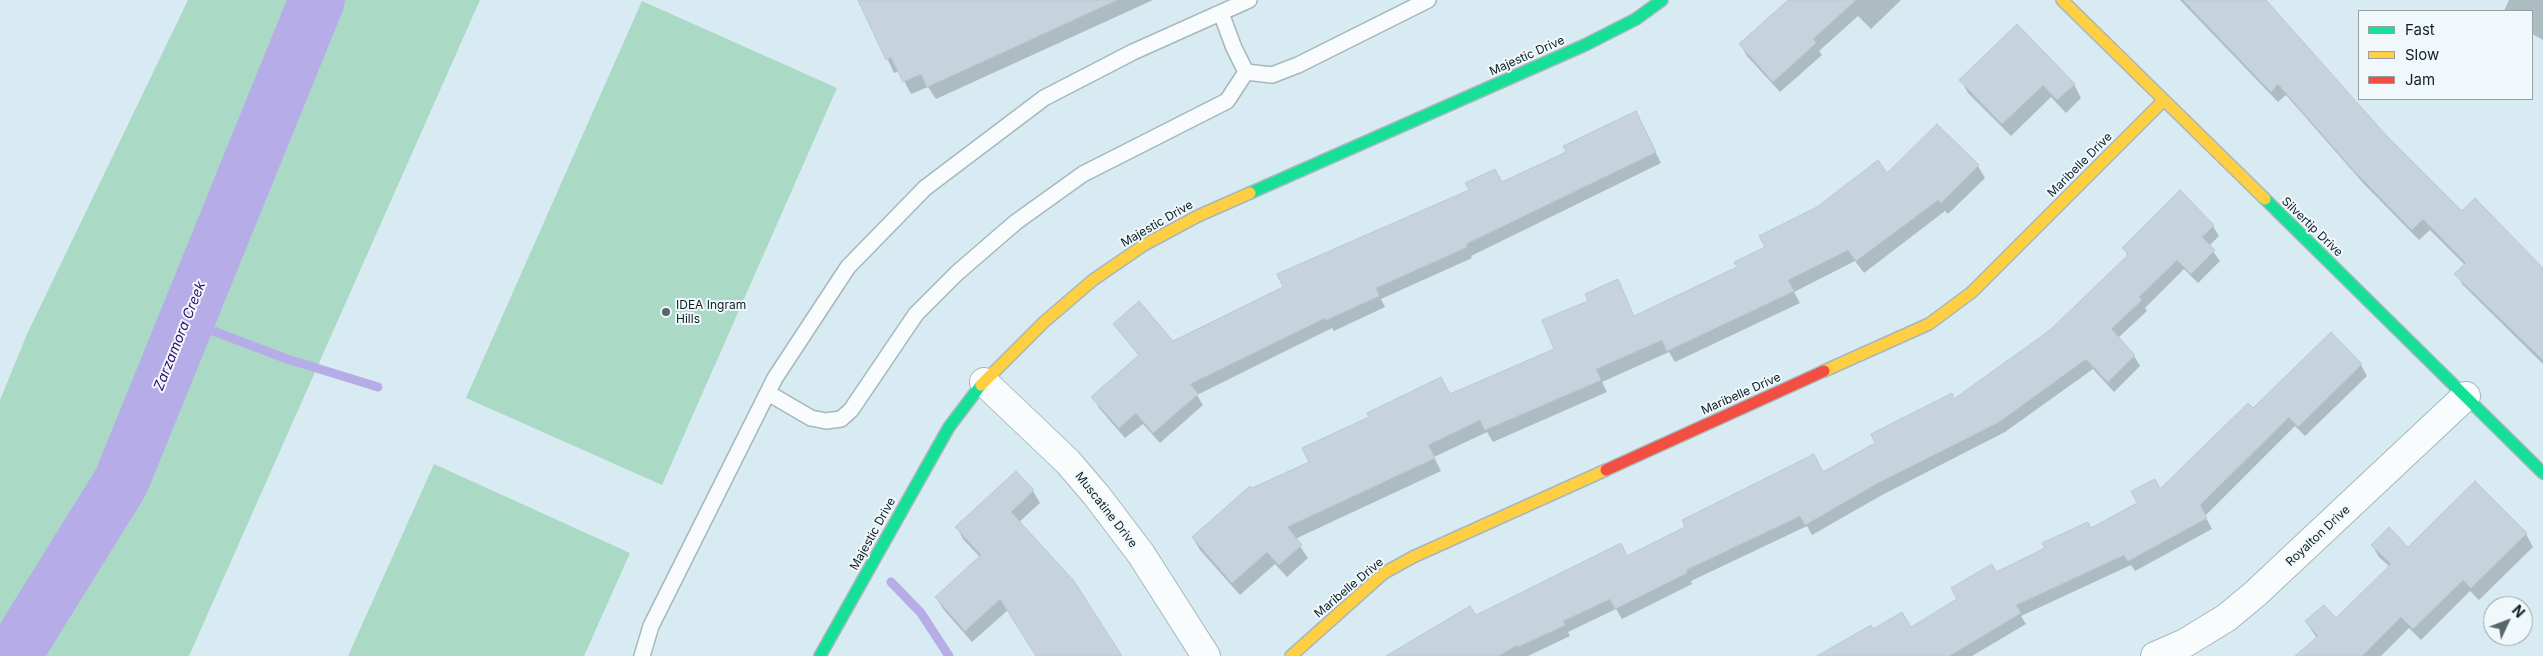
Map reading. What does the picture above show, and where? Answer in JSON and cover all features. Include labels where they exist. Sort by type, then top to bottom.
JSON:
[{"type":"street","name":"Majestic Drive","points":[[820,656],[950,427],[984,382],[1044,322],[1093,280],[1144,245],[1198,216],[1585,45],[1636,19],[1662,0]]},
{"type":"street","name":"Silvertip Drive","points":[[2062,0],[2543,473]]},
{"type":"street","name":"Maribelle Drive","points":[[1291,656],[1384,573],[1413,557],[1929,324],[1972,292],[2163,101]]},
{"type":"street","name":"Muscatine Drive","points":[[984,382],[1068,462],[1097,496],[1141,554],[1206,656]]},
{"type":"street","name":"Royalton Drive","points":[[2155,656],[2186,643],[2226,618],[2255,594],[2466,396]]},
{"type":"lane","points":[[642,656],[651,626],[775,378],[848,267],[925,188],[1044,98],[1133,52],[1250,0]]},
{"type":"lane","points":[[1246,72],[1272,75],[1298,65],[1428,0]]},
{"type":"lane","points":[[1221,13],[1234,48],[1246,72]]},
{"type":"lane","points":[[768,393],[811,418],[826,421],[841,419],[851,410],[916,314],[957,273],[1016,222],[1082,174],[1227,101],[1246,72]]},
{"type":"green space","points":[[188,0],[480,0],[189,656],[0,656],[0,400],[27,334]]},
{"type":"green space","points":[[642,1],[837,88],[662,485],[466,398]]},
{"type":"green space","points":[[434,464],[630,553],[584,656],[348,656]]},
{"type":"building","points":[[858,0],[1117,0],[927,87],[921,74],[903,82],[891,57],[886,60]]},
{"type":"building","points":[[1788,0],[1856,0],[1813,39],[1816,43],[1773,82],[1739,44]]},
{"type":"building","points":[[2183,0],[2266,0],[2385,134],[2462,211],[2475,198],[2543,268],[2543,360],[2454,274],[2466,263],[2423,219],[2412,230],[2356,173],[2278,84],[2271,92]]},
{"type":"building","points":[[2017,24],[2075,84],[2057,100],[2043,85],[2002,124],[1959,80]]},
{"type":"building","points":[[1636,111],[1656,152],[1466,244],[1467,247],[1376,288],[1379,296],[1326,320],[1325,318],[1190,384],[1198,394],[1153,433],[1136,413],[1119,428],[1091,397],[1139,355],[1113,324],[1139,301],[1173,341],[1283,287],[1277,274],[1469,190],[1465,183],[1495,169],[1502,182],[1566,152],[1563,146]]},
{"type":"building","points":[[1937,124],[1979,165],[1941,203],[1938,200],[1856,261],[1848,250],[1788,280],[1794,291],[1667,351],[1662,340],[1596,369],[1601,380],[1485,430],[1480,420],[1428,445],[1435,458],[1287,527],[1302,545],[1279,565],[1267,552],[1232,583],[1192,537],[1250,486],[1252,488],[1309,462],[1302,448],[1369,417],[1367,413],[1441,377],[1450,394],[1554,349],[1542,320],[1588,301],[1585,294],[1618,279],[1634,316],[1737,267],[1734,262],[1765,247],[1759,236],[1817,207],[1878,160],[1887,173]]},
{"type":"building","points":[[2180,190],[2214,225],[2202,237],[2215,250],[2191,274],[2177,260],[2139,297],[2142,300],[2111,329],[2135,355],[2108,382],[2086,359],[1999,422],[1876,484],[1805,525],[1800,516],[1686,570],[1687,573],[1615,609],[1610,599],[1563,621],[1565,625],[1518,647],[1517,645],[1498,656],[1386,656],[1470,606],[1476,615],[1621,543],[1627,556],[1685,527],[1682,520],[1814,454],[1823,472],[1875,443],[1871,434],[1952,393],[1954,399],[2050,330],[2129,254],[2122,248]]},
{"type":"building","points":[[2331,332],[2362,364],[2298,427],[2289,417],[2200,505],[2207,518],[2128,561],[2124,555],[2016,605],[2021,613],[1949,656],[1817,656],[1871,625],[1873,629],[1902,612],[1911,627],[1957,599],[1951,588],[1992,564],[1996,572],[2045,548],[2042,543],[2088,522],[2091,528],[2137,503],[2131,491],[2155,479],[2160,489],[2248,403],[2253,408]]},
{"type":"building","points":[[1016,471],[1034,490],[1011,512],[1074,581],[1122,656],[1036,656],[1000,599],[965,631],[935,597],[981,555],[955,527]]},
{"type":"building","points":[[2475,481],[2527,533],[2471,588],[2463,580],[2413,629],[2401,617],[2362,656],[2295,656],[2318,636],[2305,621],[2324,605],[2336,618],[2391,564],[2371,545],[2389,527],[2408,547]]},
{"type":"waterway","name":"Zarzamora Creek","points":[[13,656],[121,482],[317,0]]},
{"type":"waterway","points":[[187,321],[287,359],[378,387]]},
{"type":"waterway","points":[[891,582],[921,613],[949,656]]},
{"type":"traffic: fast","points":[[1250,193],[1585,45],[1636,19],[1662,0]]},
{"type":"traffic: fast","points":[[2265,199],[2543,473]]},
{"type":"traffic: fast","points":[[820,656],[949,427],[981,385]]},
{"type":"traffic: slow","points":[[2062,0],[2265,199]]},
{"type":"traffic: slow","points":[[1824,371],[1929,324],[1972,292],[2163,101]]},
{"type":"traffic: slow","points":[[981,385],[1044,322],[1093,280],[1144,245],[1198,216],[1250,193]]},
{"type":"traffic: slow","points":[[1291,656],[1384,573],[1413,557],[1606,470]]},
{"type":"traffic: jam","points":[[1606,470],[1824,371]]},
{"type":"place","name":"IDEA Ingram Hills","points":[[666,312]]}]
